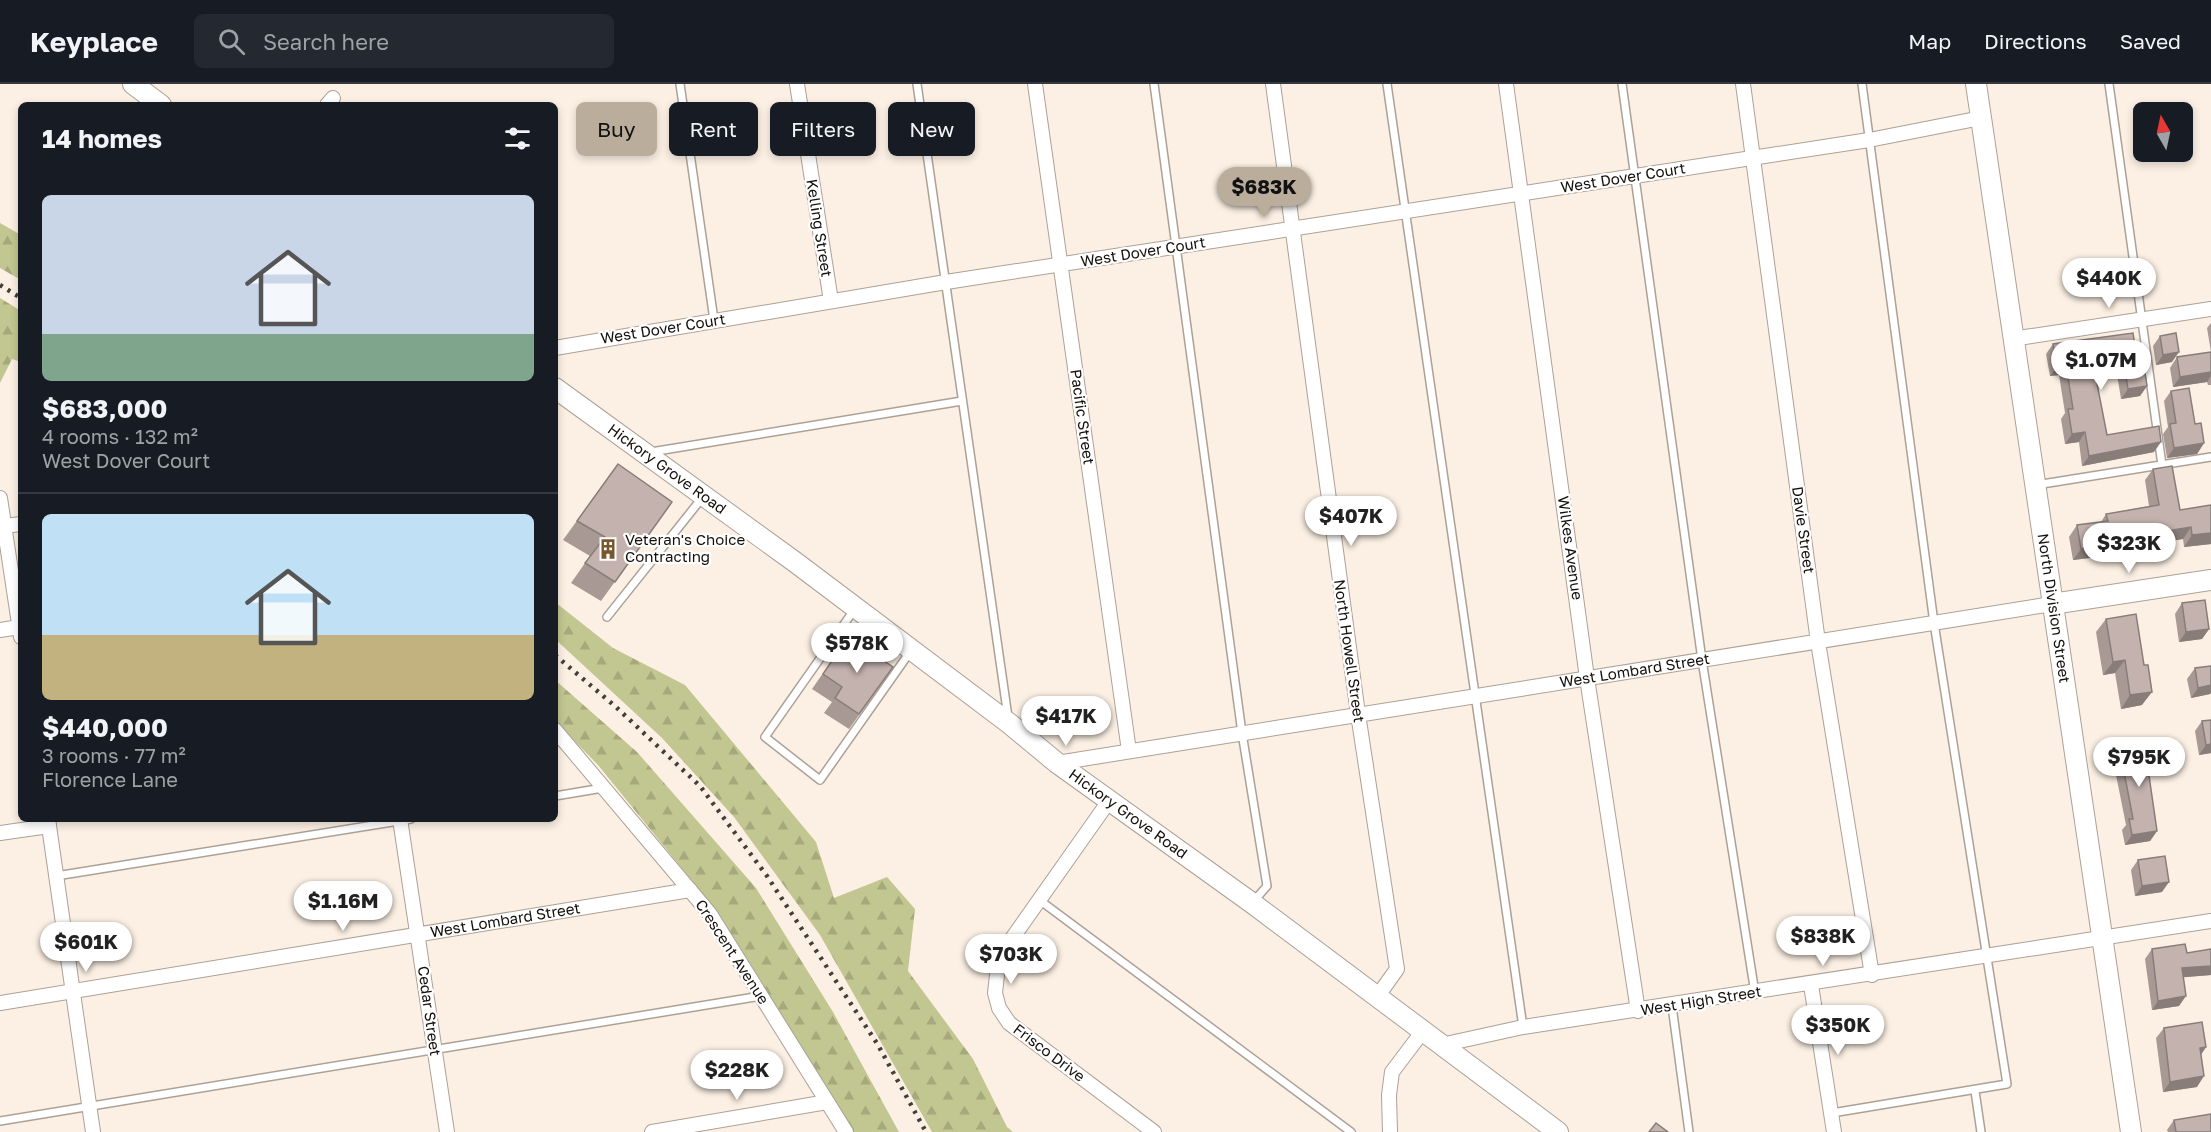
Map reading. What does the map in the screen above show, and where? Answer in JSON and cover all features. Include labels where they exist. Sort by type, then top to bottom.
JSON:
[{"type":"main road","points":[[133,84],[157,102]]},
{"type":"main road","name":"North Division Street","points":[[1976,84],[2131,1132]]},
{"type":"main road","name":"Hickory Grove Road","points":[[558,390],[855,607],[1010,724],[1057,763],[1252,903],[1558,1132]]},
{"type":"main road","name":"West Lombard Street","points":[[2052,604],[2211,580]]},
{"type":"street","name":"Kelling Street","points":[[797,84],[831,301]]},
{"type":"street","name":"Pacific Street","points":[[1035,84],[1129,751]]},
{"type":"street","name":"North Howell Street","points":[[1273,84],[1358,714],[1397,969],[1377,997]]},
{"type":"street","name":"Wilkes Avenue","points":[[1506,84],[1587,678],[1638,1011]]},
{"type":"street","name":"Davie Street","points":[[1743,84],[1818,642],[1872,975]]},
{"type":"street","name":"West Dover Court","points":[[558,347],[946,282],[1869,140],[1980,118]]},
{"type":"street","points":[[2012,339],[2211,309]]},
{"type":"street","points":[[0,498],[18,619]]},
{"type":"street","points":[[4,526],[18,524]]},
{"type":"street","name":"West Lombard Street","points":[[1057,763],[2052,604]]},
{"type":"street","points":[[0,630],[18,632]]},
{"type":"street","name":"Crescent Avenue","points":[[558,733],[710,914],[846,1132]]},
{"type":"street","name":"Frisco Drive","points":[[1109,801],[999,957],[995,993],[999,1008],[1009,1023],[1154,1132]]},
{"type":"street","points":[[0,833],[48,822],[93,1132]]},
{"type":"street","name":"Cedar Street","points":[[404,822],[418,935],[447,1132]]},
{"type":"street","name":"West Lombard Street","points":[[0,1004],[690,890]]},
{"type":"street","name":"West High Street","points":[[1441,1045],[1524,1027],[1811,985],[2211,921]]},
{"type":"street","points":[[1811,985],[1834,1132]]},
{"type":"street","points":[[1390,1132],[1389,1095],[1392,1072],[1423,1031]]},
{"type":"street","points":[[652,1132],[827,1102]]},
{"type":"lane","points":[[680,84],[714,320]]},
{"type":"lane","points":[[916,84],[1010,724]]},
{"type":"lane","points":[[1154,84],[1242,733],[1268,886],[1252,903]]},
{"type":"lane","points":[[1387,84],[1474,697],[1524,1027]]},
{"type":"lane","points":[[1622,84],[1702,660],[1755,993]]},
{"type":"lane","points":[[1832,1113],[2007,1084],[1934,623],[1862,84]]},
{"type":"lane","points":[[2109,84],[2162,465]]},
{"type":"lane","points":[[645,454],[962,401]]},
{"type":"lane","points":[[2034,485],[2211,458]]},
{"type":"lane","points":[[607,617],[704,496]]},
{"type":"lane","points":[[855,607],[765,737],[820,780],[911,650]]},
{"type":"lane","points":[[833,640],[843,647]]},
{"type":"lane","points":[[882,673],[891,680]]},
{"type":"lane","points":[[558,796],[605,788]]},
{"type":"lane","points":[[56,876],[392,822]]},
{"type":"lane","points":[[1038,899],[1351,1132]]},
{"type":"lane","points":[[0,1121],[761,996]]},
{"type":"lane","points":[[1672,1006],[1689,1132]]},
{"type":"lane","points":[[1975,1091],[1981,1132]]},
{"type":"green space","points":[[0,223],[18,233],[18,278],[0,268]]},
{"type":"green space","points":[[0,298],[18,309],[18,361],[12,359],[0,383]]},
{"type":"green space","points":[[558,604],[613,648],[685,685],[816,842],[834,898],[887,877],[915,909],[908,971],[973,1059],[1007,1127],[1013,1132],[932,1132],[820,935],[734,817],[662,738],[558,642]]},
{"type":"green space","points":[[558,683],[637,752],[756,888],[833,1012],[899,1132],[853,1132],[706,898],[598,765],[558,724]]},
{"type":"building","points":[[2133,333],[2138,367],[2144,366],[2147,386],[2128,389],[2123,358],[2093,363],[2107,435],[2159,426],[2161,442],[2089,456],[2085,432],[2072,434],[2068,409],[2073,409],[2066,365],[2057,367],[2053,344]]},
{"type":"building","points":[[2176,333],[2179,352],[2163,355],[2160,336]]},
{"type":"building","points":[[2211,352],[2211,372],[2180,377],[2177,357]]},
{"type":"building","points":[[2189,388],[2195,424],[2201,423],[2204,443],[2174,448],[2170,424],[2176,423],[2171,391]]},
{"type":"building","name":"Veteran's Choice Contracting","points":[[618,464],[672,502],[615,582],[585,563],[605,537],[577,521]]},
{"type":"building","points":[[2172,466],[2180,510],[2211,505],[2211,533],[2192,535],[2191,527],[2153,533],[2154,539],[2081,549],[2077,525],[2108,521],[2106,514],[2159,505],[2153,469]]},
{"type":"building","points":[[2205,600],[2209,629],[2186,632],[2182,603]]},
{"type":"building","points":[[2136,614],[2144,665],[2148,665],[2152,692],[2130,695],[2125,660],[2113,662],[2106,619]]},
{"type":"building","points":[[848,637],[893,667],[859,714],[835,698],[842,687],[823,674]]},
{"type":"building","points":[[2211,666],[2211,685],[2198,688],[2195,668]]},
{"type":"building","points":[[2211,720],[2211,744],[2206,745],[2202,721]]},
{"type":"building","points":[[2144,741],[2157,831],[2132,835],[2129,819],[2133,819],[2119,745]]},
{"type":"building","points":[[2165,856],[2169,882],[2142,886],[2138,860]]},
{"type":"building","points":[[2185,944],[2187,953],[2211,949],[2211,966],[2182,968],[2186,996],[2158,1001],[2152,949]]},
{"type":"building","points":[[2202,1022],[2206,1047],[2200,1048],[2204,1076],[2170,1082],[2164,1028]]},
{"type":"building","points":[[2211,1114],[2211,1132],[2176,1132],[2174,1120]]},
{"type":"building","points":[[1656,1123],[1668,1132],[1649,1132]]},
{"type":"railway","points":[[0,285],[18,296]]},
{"type":"railway","points":[[558,658],[616,707],[700,786],[767,876],[878,1045],[926,1132]]},
{"type":"place","name":"Veteran's Choice Contracting","points":[[608,549]]}]
